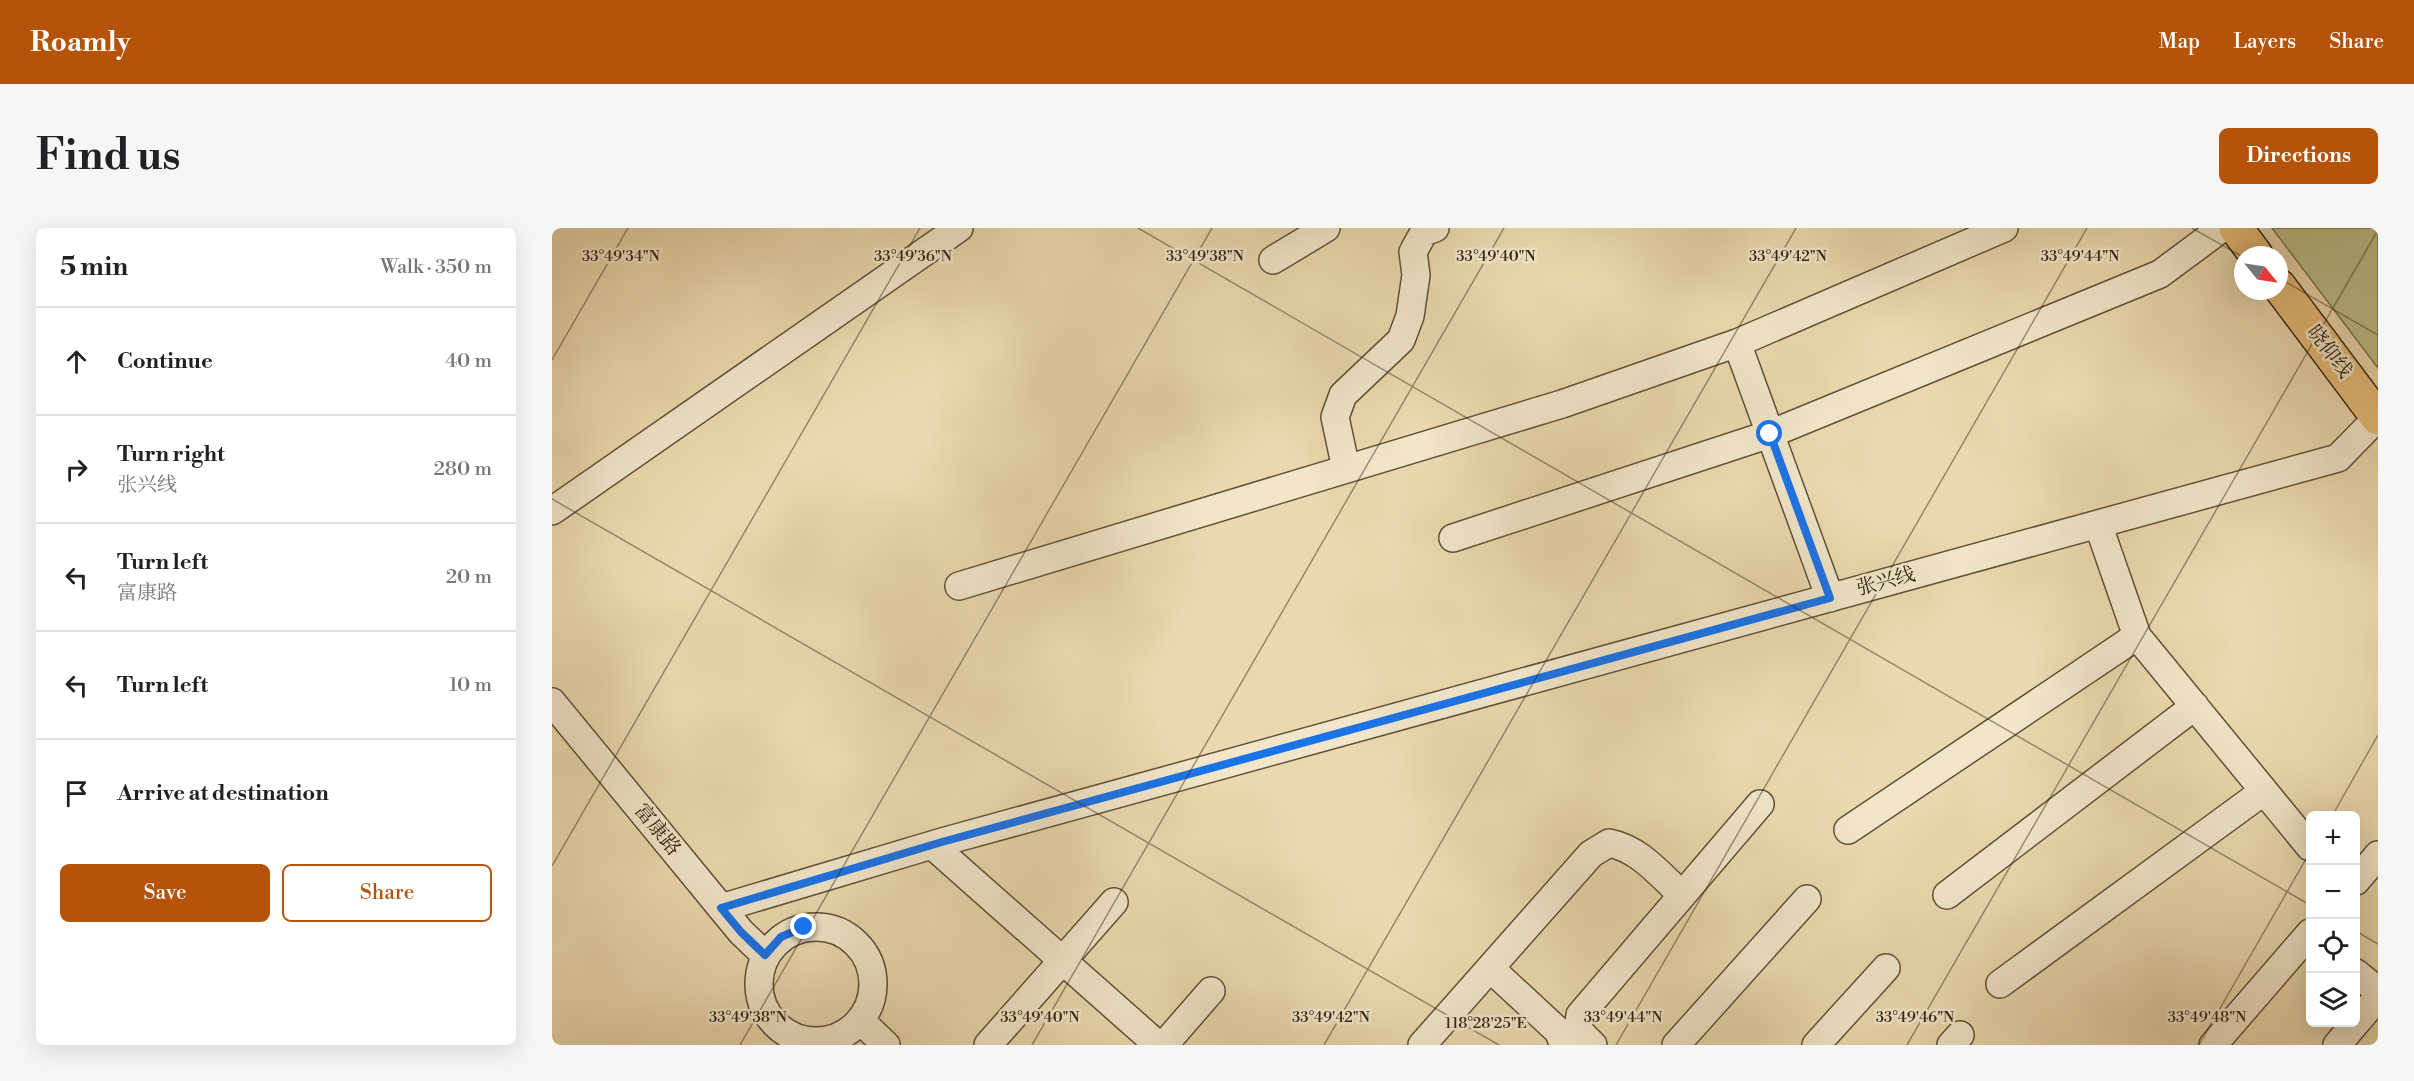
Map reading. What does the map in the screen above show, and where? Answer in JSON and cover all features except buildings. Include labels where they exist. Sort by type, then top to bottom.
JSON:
[{"type":"main road","points":[[2236,228],[2249,246]]},
{"type":"main road","name":"晓仰线","points":[[2288,298],[2378,417]]},
{"type":"street","points":[[552,511],[959,228]]},
{"type":"street","points":[[1274,260],[1326,228]]},
{"type":"street","points":[[1346,469],[1335,417],[1343,395],[1401,340],[1410,316],[1416,275],[1413,252],[1424,232],[1435,228]]},
{"type":"street","points":[[959,586],[1562,404],[1737,344],[2004,228]]},
{"type":"street","points":[[1453,538],[1770,434],[2160,274],[2222,228]]},
{"type":"street","points":[[1737,344],[1830,598]]},
{"type":"street","name":"张兴线","points":[[721,908],[932,845],[2338,458],[2378,417]]},
{"type":"street","points":[[2098,524],[2137,636],[2306,842]]},
{"type":"street","points":[[1848,830],[2137,636]]},
{"type":"street","name":"富康路","points":[[552,702],[741,932],[765,955]]},
{"type":"street","points":[[1947,895],[2195,706]]},
{"type":"street","points":[[2000,984],[2264,790]]},
{"type":"street","points":[[1593,1045],[1578,1030],[1580,1015],[1760,804]]},
{"type":"street","points":[[1422,1045],[1591,855],[1609,843],[1623,846],[1639,855],[1682,895]]},
{"type":"street","points":[[932,845],[1158,1045]]},
{"type":"street","points":[[2360,875],[2378,855]]},
{"type":"street","points":[[1676,1045],[1807,899]]},
{"type":"street","points":[[988,1045],[1114,902]]},
{"type":"street","points":[[804,927],[827,927],[849,936],[865,954],[873,974],[872,996],[861,1021],[848,1032],[828,1041],[806,1042],[786,1034],[769,1019],[759,999],[758,978],[765,955],[781,937],[804,927]]},
{"type":"street","points":[[2213,1045],[2306,940]]},
{"type":"street","points":[[1490,968],[1558,1031],[1564,1045]]},
{"type":"street","points":[[1816,1045],[1886,968]]},
{"type":"street","points":[[2360,977],[2378,991]]},
{"type":"street","points":[[1164,1045],[1211,991]]},
{"type":"street","points":[[2337,1045],[2378,997]]},
{"type":"street","points":[[861,1021],[881,1043]]},
{"type":"green space","points":[[2272,228],[2378,228],[2378,368],[2288,249],[2288,246]]},
{"type":"route","points":[[804,927],[781,937],[765,955],[741,932],[721,908],[942,842],[1830,598],[1770,434]]}]
